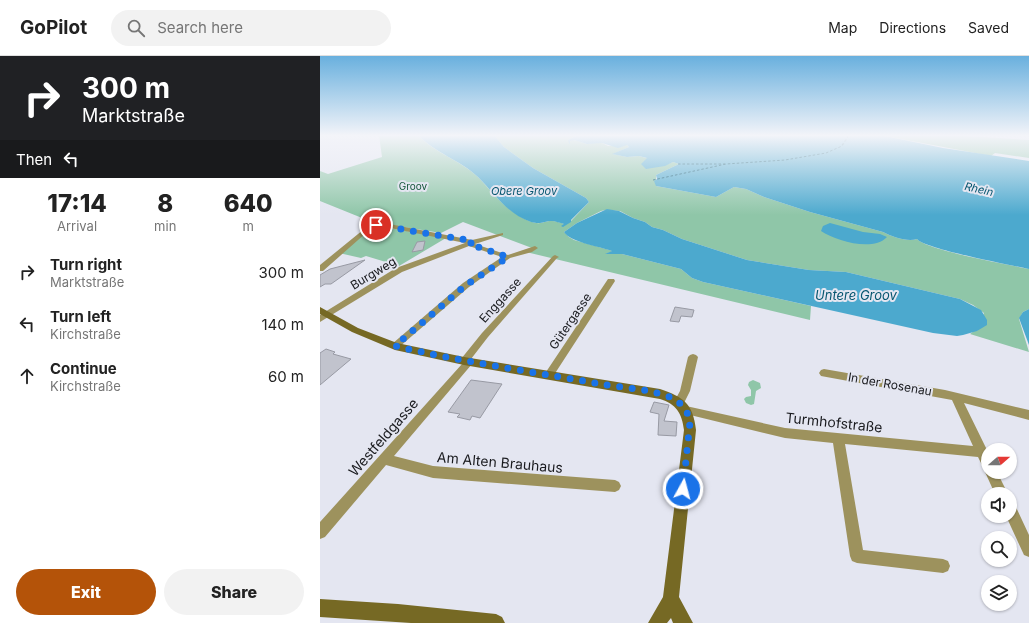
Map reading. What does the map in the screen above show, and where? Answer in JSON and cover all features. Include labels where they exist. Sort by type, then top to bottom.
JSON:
[{"type":"main road","points":[[323,315],[395,346],[467,361],[660,394],[682,406],[689,416],[690,430],[671,597],[666,610],[657,623]]},
{"type":"main road","points":[[671,597],[680,618],[684,623]]},
{"type":"main road","points":[[320,608],[398,613],[496,623]]},
{"type":"street","points":[[320,269],[374,223],[471,243],[508,257]]},
{"type":"street","name":"Burgweg","points":[[323,315],[399,270],[480,239],[501,234]]},
{"type":"street","points":[[395,346],[466,285],[508,257],[535,248]]},
{"type":"street","name":"Enggasse","points":[[467,361],[485,335],[555,257]]},
{"type":"street","name":"Gütergasse","points":[[549,375],[611,281]]},
{"type":"street","points":[[682,406],[692,357]]},
{"type":"street","name":"Westfeldgasse","points":[[320,532],[467,361]]},
{"type":"street","name":"In der Rosenau","points":[[824,373],[956,397],[1029,415]]},
{"type":"street","points":[[956,397],[981,452]]},
{"type":"street","name":"Turmhofstraße","points":[[682,406],[785,433],[981,452]]},
{"type":"street","points":[[838,437],[857,556],[944,566]]},
{"type":"street","name":"Am Alten Brauhaus","points":[[383,459],[433,472],[554,483],[615,486]]},
{"type":"street","points":[[1016,523],[1029,550]]},
{"type":"green space","name":"Groov","points":[[368,161],[456,161],[478,177],[501,202],[521,217],[529,221],[539,223],[552,221],[564,224],[571,221],[589,202],[586,198],[524,161],[659,161],[668,164],[673,162],[679,164],[656,175],[656,186],[716,197],[734,187],[746,189],[764,197],[810,212],[883,232],[891,236],[909,240],[917,239],[936,248],[988,261],[1029,269],[1029,309],[1023,312],[1019,319],[1029,352],[970,334],[977,331],[984,313],[973,305],[960,299],[846,272],[809,270],[747,260],[682,239],[663,230],[652,227],[645,222],[620,211],[601,211],[577,223],[564,232],[574,240],[613,251],[606,254],[622,254],[681,269],[692,278],[703,282],[811,306],[810,320],[526,252],[532,248],[463,222],[441,233],[372,222],[320,201],[320,171],[328,174]]},
{"type":"green space","points":[[384,227],[446,238],[399,266],[366,256],[361,258],[339,253],[366,231]]},
{"type":"green space","points":[[753,380],[760,383],[761,388],[756,391],[754,404],[751,405],[746,403],[744,399],[751,396],[751,390],[748,385],[749,382]]},
{"type":"water","name":"Obere Groov","points":[[456,161],[524,161],[586,198],[589,202],[571,220],[571,222],[563,227],[561,226],[564,224],[553,221],[540,223],[531,222],[508,209],[478,177]]},
{"type":"water","name":"Rhein","points":[[644,161],[1029,161],[1029,269],[951,252],[923,243],[917,239],[909,240],[891,236],[883,232],[810,212],[764,197],[746,189],[734,187],[716,197],[656,186],[654,181],[657,179],[656,175],[679,164],[673,162],[665,166],[646,169],[641,164]]},
{"type":"water","name":"Untere Groov","points":[[607,209],[619,211],[645,222],[652,227],[663,230],[682,239],[747,260],[809,270],[846,272],[960,299],[981,310],[987,320],[987,325],[977,331],[957,336],[933,333],[703,282],[692,278],[681,269],[622,254],[605,254],[612,251],[578,241],[564,232],[577,223]]},
{"type":"water","points":[[830,223],[863,232],[880,234],[887,237],[873,244],[845,241],[821,231],[823,226]]},
{"type":"water","points":[[1029,309],[1029,345],[1019,318],[1023,312]]},
{"type":"building","points":[[425,241],[423,250],[412,252],[417,242]]},
{"type":"building","points":[[365,260],[331,284],[325,284],[320,287],[320,275],[330,269]]},
{"type":"building","points":[[675,307],[694,310],[692,317],[681,316],[679,322],[670,321]]},
{"type":"building","points":[[326,349],[335,352],[333,354],[351,359],[320,385],[320,353]]},
{"type":"building","points":[[471,380],[502,384],[480,418],[472,416],[470,420],[457,417],[460,414],[448,412]]},
{"type":"building","points":[[654,402],[669,405],[664,421],[677,422],[676,436],[658,435],[659,414],[650,412]]},
{"type":"ferry route","points":[[653,180],[726,164],[763,161]]},
{"type":"ferry route","points":[[678,164],[725,164]]},
{"type":"route","points":[[376,225],[408,229],[467,240],[473,242],[469,244],[508,257],[466,285],[395,346],[464,361],[626,388],[670,397],[683,405],[689,416],[690,422],[683,489]]}]
